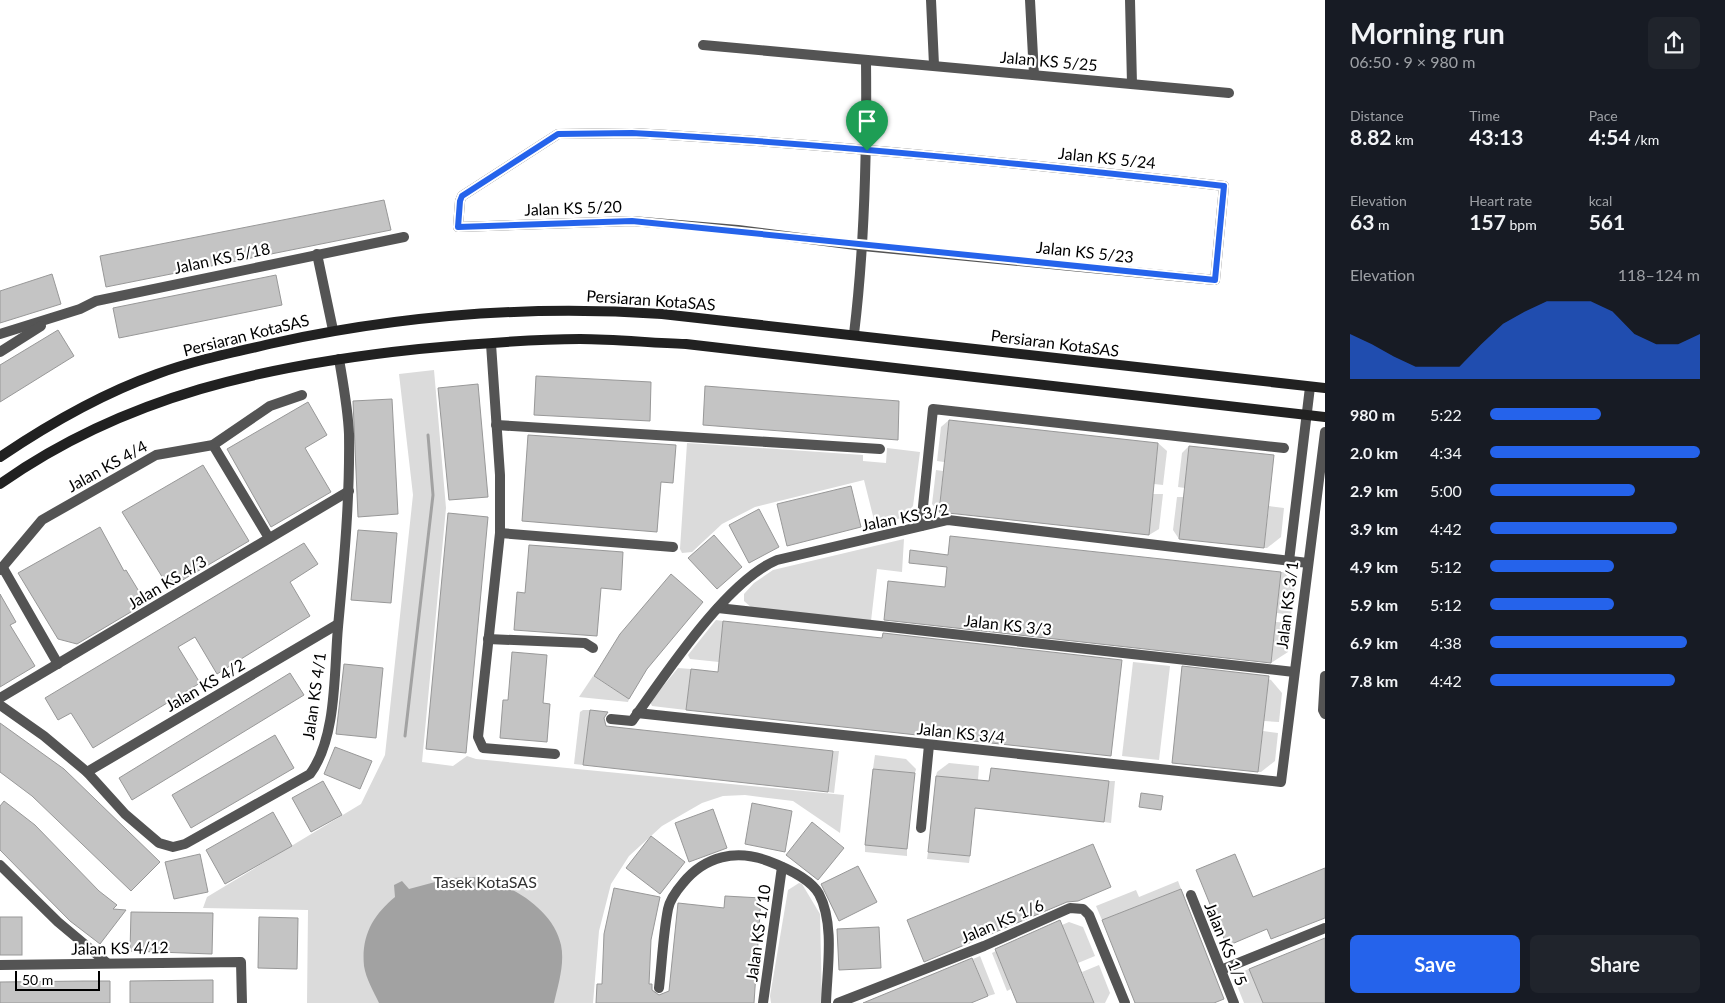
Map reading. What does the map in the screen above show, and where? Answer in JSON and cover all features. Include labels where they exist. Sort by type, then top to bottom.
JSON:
[{"type":"street","points":[[931,0],[934,65]]},
{"type":"street","points":[[1030,0],[1034,74]]},
{"type":"street","points":[[1130,0],[1132,84]]},
{"type":"street","name":"Jalan KS 5/25","points":[[703,45],[1229,93]]},
{"type":"street","points":[[854,334],[863,246],[867,151],[866,60]]},
{"type":"street","name":"Jalan KS 5/24","points":[[558,134],[671,135],[751,140],[1041,166],[1224,186],[1215,280]]},
{"type":"street","name":"Jalan KS 5/20","points":[[558,134],[462,196],[458,227],[632,221],[738,230],[863,246]]},
{"type":"street","name":"Jalan KS 5/18","points":[[0,334],[50,320],[80,309],[96,300],[404,237]]},
{"type":"street","name":"Jalan KS 5/23","points":[[863,246],[1215,280]]},
{"type":"street","points":[[318,254],[333,330]]},
{"type":"street","name":"Persiaran KotaSAS","points":[[0,457],[36,433],[93,401],[156,374],[233,352],[333,330],[410,319],[506,312],[615,310],[854,334],[1325,388]]},
{"type":"street","name":"Jalan KS 5/18","points":[[0,352],[50,320]]},
{"type":"street","points":[[0,484],[52,449],[140,408],[260,374],[339,359],[492,344],[580,339],[686,344],[1325,417]]},
{"type":"street","points":[[492,344],[500,476],[500,533],[478,737],[482,748],[555,754]]},
{"type":"street","name":"Jalan KS 4/1","points":[[0,705],[44,736],[87,772],[126,814],[159,843],[173,847],[185,844],[310,774],[316,766],[327,736],[349,490],[349,431],[339,359]]},
{"type":"street","name":"Jalan KS 3/1","points":[[1289,561],[1310,387]]},
{"type":"street","name":"Jalan KS 4/4","points":[[1,569],[42,520],[156,455],[213,445],[270,406],[302,395]]},
{"type":"street","points":[[921,526],[933,410],[1284,448]]},
{"type":"street","points":[[496,424],[880,449]]},
{"type":"street","name":"Jalan KS 3/1","points":[[1281,782],[1325,432]]},
{"type":"street","points":[[213,445],[269,538]]},
{"type":"street","name":"Jalan KS 4/3","points":[[0,698],[349,490]]},
{"type":"street","name":"Jalan KS 3/2","points":[[637,713],[718,608],[749,576],[777,560],[921,526],[948,520],[1308,563]]},
{"type":"street","points":[[500,533],[673,547]]},
{"type":"street","points":[[1,569],[58,664]]},
{"type":"street","name":"Jalan KS 3/3","points":[[718,608],[1294,672]]},
{"type":"street","name":"Jalan KS 4/2","points":[[87,772],[338,624]]},
{"type":"street","points":[[488,639],[585,643],[594,648]]},
{"type":"street","points":[[1325,676],[1323,710],[1325,714]]},
{"type":"street","points":[[612,719],[632,721],[637,713]]},
{"type":"street","name":"Jalan KS 3/4","points":[[637,713],[1281,782]]},
{"type":"street","points":[[921,828],[929,745]]},
{"type":"street","points":[[659,988],[668,907],[676,892],[694,870],[715,859],[730,855],[748,855],[782,868],[807,882],[818,892],[824,908],[828,932],[826,1003]]},
{"type":"street","points":[[0,866],[58,922],[107,963]]},
{"type":"street","name":"Jalan KS 1/10","points":[[763,1003],[782,868]]},
{"type":"street","name":"Jalan KS 1/5","points":[[1191,895],[1234,1003]]},
{"type":"street","name":"Jalan KS 1/6","points":[[838,1003],[984,946],[1070,908],[1083,909],[1089,915],[1125,1003]]},
{"type":"street","points":[[1221,970],[1325,928]]},
{"type":"street","name":"Jalan KS 4/12","points":[[0,965],[241,962],[242,1003]]},
{"type":"green space","name":"Tasek KotaSAS","points":[[434,370],[446,508],[422,762],[453,766],[467,756],[476,759],[844,795],[840,833],[793,801],[745,795],[723,796],[702,803],[662,826],[629,856],[611,884],[599,931],[593,1003],[307,1003],[308,910],[203,908],[207,897],[361,804],[385,755],[413,495],[399,374]]},
{"type":"green space","points":[[949,420],[944,462],[937,461],[941,427]]},
{"type":"green space","points":[[687,443],[863,455],[863,461],[886,463],[887,448],[920,452],[913,506],[902,518],[875,524],[864,480],[755,507],[722,524],[692,552],[682,553],[680,549]]},
{"type":"green space","points":[[1158,443],[1167,451],[1163,485],[1154,484]]},
{"type":"green space","points":[[1189,446],[1185,488],[1178,487],[1182,453]]},
{"type":"green space","points":[[936,470],[943,471],[939,512],[932,504]]},
{"type":"green space","points":[[1153,494],[1163,494],[1159,529],[1149,535]]},
{"type":"green space","points":[[1177,497],[1184,497],[1179,539],[1173,530]]},
{"type":"green space","points":[[1269,506],[1284,508],[1281,537],[1267,548],[1264,548]]},
{"type":"green space","points":[[904,539],[902,572],[877,569],[871,621],[752,608],[744,601],[744,594],[754,583],[773,570]]},
{"type":"green space","points":[[1281,572],[1284,572],[1295,586],[1291,615],[1277,613]]},
{"type":"green space","points":[[716,620],[723,621],[719,662],[690,659],[688,655]]},
{"type":"green space","points":[[1276,622],[1291,623],[1288,652],[1271,663]]},
{"type":"green space","points":[[1133,662],[1170,666],[1159,760],[1122,756]]},
{"type":"green space","points":[[678,668],[691,669],[686,710],[652,706],[650,702]]},
{"type":"green space","points":[[593,676],[629,699],[628,702],[579,697]]},
{"type":"green space","points":[[1268,679],[1282,693],[1279,722],[1264,721]]},
{"type":"green space","points":[[590,710],[583,765],[574,764],[580,712]]},
{"type":"green space","points":[[1263,731],[1278,733],[1275,761],[1261,772],[1258,772]]},
{"type":"green space","points":[[833,751],[839,751],[834,793],[828,792]]},
{"type":"green space","points":[[875,755],[906,759],[916,769],[915,773],[873,769]]},
{"type":"green space","points":[[949,763],[979,766],[978,780],[936,776],[937,772]]},
{"type":"green space","points":[[1109,781],[1115,781],[1111,823],[1104,822]]},
{"type":"green space","points":[[865,845],[907,849],[907,856],[865,852]]},
{"type":"green space","points":[[928,852],[970,856],[969,863],[927,859]]},
{"type":"green space","points":[[1178,881],[1181,889],[1102,920],[1096,906],[1136,890],[1139,897]]},
{"type":"green space","points":[[799,883],[802,884],[820,914],[822,1003],[771,1003],[770,996],[788,890]]},
{"type":"green space","points":[[1069,922],[1083,927],[1095,956],[1078,963],[1062,925]]},
{"type":"green space","points":[[996,951],[1011,989],[1007,991],[992,953]]},
{"type":"green space","points":[[980,956],[995,994],[988,996],[973,959]]},
{"type":"green space","points":[[1099,965],[1110,993],[1105,1003],[1094,1003],[1082,972]]},
{"type":"green space","points":[[1249,969],[1263,1003],[1244,1003],[1236,983],[1239,973]]},
{"type":"shaded area","points":[[479,877],[491,880],[517,892],[540,910],[557,932],[561,945],[562,960],[554,1003],[379,1003],[365,971],[364,945],[370,927],[380,911],[395,897],[394,885],[402,881],[409,889],[450,878]]},
{"type":"building","points":[[384,200],[391,230],[106,287],[100,256]]},
{"type":"building","points":[[52,274],[61,304],[0,323],[0,291]]},
{"type":"building","points":[[276,275],[282,305],[119,338],[113,308]]},
{"type":"building","points":[[58,330],[74,356],[0,402],[0,365]]},
{"type":"building","points":[[536,376],[651,382],[650,421],[534,415]]},
{"type":"building","points":[[478,384],[488,497],[449,500],[438,388]]},
{"type":"building","points":[[705,386],[899,401],[898,440],[703,425]]},
{"type":"building","points":[[392,399],[398,514],[358,517],[353,401]]},
{"type":"building","points":[[308,402],[327,435],[305,448],[331,492],[271,527],[227,449]]},
{"type":"building","points":[[949,420],[1158,443],[1149,535],[939,512]]},
{"type":"building","points":[[528,435],[676,445],[673,483],[661,482],[657,532],[522,521]]},
{"type":"building","points":[[1189,446],[1274,455],[1264,548],[1179,539]]},
{"type":"building","points":[[203,465],[249,541],[169,588],[122,512]]},
{"type":"building","points":[[851,486],[861,527],[787,546],[777,504]]},
{"type":"building","points":[[759,509],[779,547],[749,563],[729,525]]},
{"type":"building","points":[[448,513],[488,517],[466,753],[426,749]]},
{"type":"building","points":[[100,527],[124,571],[126,570],[146,603],[77,644],[58,639],[18,573]]},
{"type":"building","points":[[358,530],[397,533],[391,603],[351,600]]},
{"type":"building","points":[[714,535],[742,567],[717,589],[688,558]]},
{"type":"building","points":[[950,536],[1281,572],[1271,663],[884,620],[888,581],[945,587],[947,567],[909,563],[910,550],[948,555]]},
{"type":"building","points":[[304,543],[318,564],[290,582],[310,616],[217,674],[195,637],[178,647],[200,683],[93,748],[71,713],[58,720],[45,698]]},
{"type":"building","points":[[529,545],[623,552],[621,590],[601,588],[597,636],[514,630],[517,592],[525,593]]},
{"type":"building","points":[[671,574],[703,602],[647,669],[629,699],[594,676],[620,634]]},
{"type":"building","points":[[0,594],[16,622],[10,625],[35,666],[0,687]]},
{"type":"building","points":[[723,621],[882,638],[883,633],[1122,660],[1111,756],[686,710],[691,669],[718,672]]},
{"type":"building","points":[[512,652],[547,655],[543,703],[550,704],[547,742],[500,738],[503,700],[508,700]]},
{"type":"building","points":[[344,664],[383,668],[376,738],[336,734]]},
{"type":"building","points":[[1182,666],[1269,676],[1258,772],[1172,763]]},
{"type":"building","points":[[290,673],[304,695],[132,800],[119,778]]},
{"type":"building","points":[[590,710],[608,712],[604,718],[606,726],[833,751],[828,792],[583,765]]},
{"type":"building","points":[[0,723],[64,769],[160,862],[131,891],[32,796],[0,772]]},
{"type":"building","points":[[275,735],[294,768],[191,828],[172,795]]},
{"type":"building","points":[[335,747],[372,761],[360,789],[324,774]]},
{"type":"building","points":[[991,768],[1109,781],[1104,822],[975,808],[970,856],[928,852],[936,776],[989,781]]},
{"type":"building","points":[[873,769],[915,773],[907,849],[865,845]]},
{"type":"building","points":[[323,781],[342,815],[311,832],[292,798]]},
{"type":"building","points":[[1141,793],[1163,796],[1161,810],[1139,807]]},
{"type":"building","points":[[4,801],[35,825],[99,891],[117,905],[113,909],[126,910],[100,944],[70,921],[0,850],[0,806]]},
{"type":"building","points":[[752,803],[792,811],[785,852],[745,844]]},
{"type":"building","points":[[713,809],[727,848],[689,862],[675,823]]},
{"type":"building","points":[[273,812],[292,846],[225,884],[206,850]]},
{"type":"building","points":[[812,822],[844,848],[818,880],[786,855]]},
{"type":"building","points":[[651,836],[685,862],[660,894],[626,868]]},
{"type":"building","points":[[1093,844],[1111,887],[1078,901],[1067,902],[924,962],[907,920]]},
{"type":"building","points":[[200,854],[208,892],[174,899],[165,862]]},
{"type":"building","points":[[1235,854],[1253,897],[1325,868],[1325,918],[1271,939],[1267,929],[1227,946],[1196,870]]},
{"type":"building","points":[[858,866],[877,902],[839,921],[821,884]]},
{"type":"building","points":[[614,888],[660,897],[651,940],[649,984],[652,984],[652,990],[659,995],[669,991],[678,903],[724,908],[725,896],[761,898],[754,1003],[596,1003],[597,984],[602,984],[604,934]]},
{"type":"building","points":[[1181,889],[1224,999],[1214,1003],[1135,1003],[1102,920]]},
{"type":"building","points":[[131,912],[213,913],[212,954],[130,951]]},
{"type":"building","points":[[0,917],[22,917],[22,955],[0,955]]},
{"type":"building","points":[[259,917],[298,918],[297,969],[258,968]]},
{"type":"building","points":[[1060,920],[1094,1003],[1017,1003],[995,949]]},
{"type":"building","points":[[879,927],[881,968],[839,970],[837,929]]},
{"type":"building","points":[[1325,938],[1325,1003],[1263,1003],[1249,969]]},
{"type":"building","points":[[972,958],[988,996],[971,1003],[863,1003]]},
{"type":"building","points":[[213,980],[213,1003],[130,1003],[130,981]]},
{"type":"building","points":[[110,981],[110,1003],[0,1003],[0,982]]},
{"type":"waterway","points":[[405,736],[433,495],[428,435]]},
{"type":"route","points":[[632,133],[751,140],[867,151],[1041,166],[1224,186],[1215,280],[838,244],[738,230],[632,221],[458,227],[462,196],[558,134],[632,133]]}]
